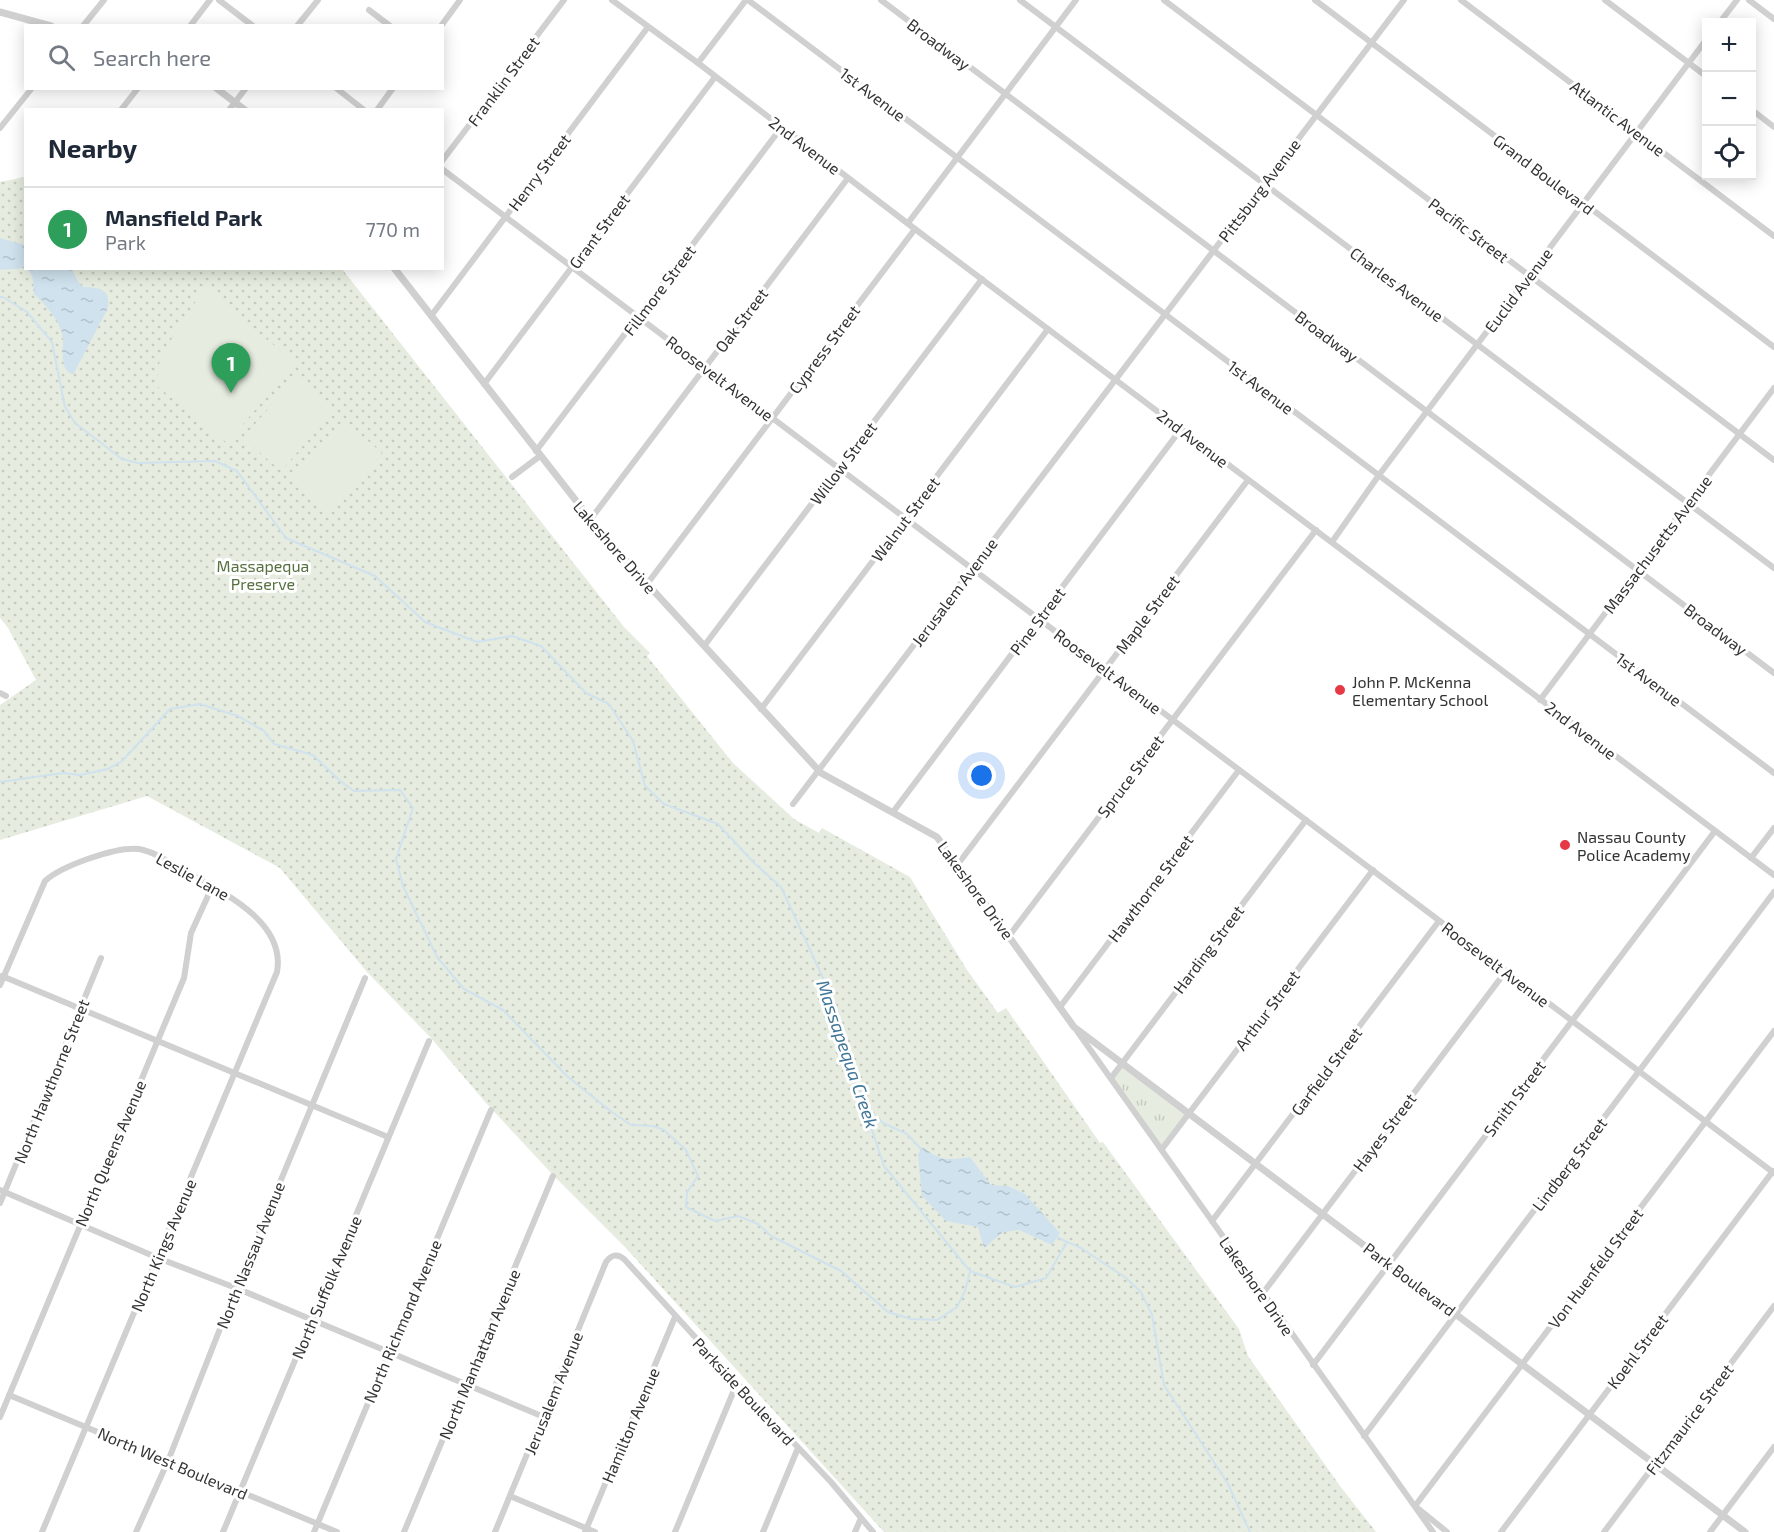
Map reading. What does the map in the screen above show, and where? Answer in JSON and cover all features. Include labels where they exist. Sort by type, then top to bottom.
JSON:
[{"type":"street","points":[[85,24],[104,0]]},
{"type":"street","points":[[192,24],[210,0]]},
{"type":"street","points":[[219,0],[250,24]]},
{"type":"street","points":[[299,24],[318,0]]},
{"type":"street","points":[[442,24],[460,0]]},
{"type":"street","name":"Franklin Street","points":[[444,158],[564,0]]},
{"type":"street","name":"2nd Avenue","points":[[612,0],[1774,875]]},
{"type":"street","points":[[698,63],[747,0]]},
{"type":"street","name":"1st Avenue","points":[[747,0],[1774,773]]},
{"type":"street","name":"Broadway","points":[[881,0],[1774,673]]},
{"type":"street","name":"Charles Avenue","points":[[1020,0],[1774,568]]},
{"type":"street","points":[[908,223],[1076,0]]},
{"type":"street","name":"Pacific Street","points":[[1164,0],[1774,460]]},
{"type":"street","name":"Grand Boulevard","points":[[1315,0],[1774,347]]},
{"type":"street","name":"Pittsburg Avenue","points":[[1115,379],[1404,0]]},
{"type":"street","name":"Atlantic Avenue","points":[[1461,0],[1774,236]]},
{"type":"street","points":[[1605,0],[1702,72]]},
{"type":"street","points":[[1723,18],[1737,0]]},
{"type":"street","points":[[1749,0],[1774,19]]},
{"type":"street","points":[[369,10],[387,24]]},
{"type":"street","points":[[0,12],[44,24]]},
{"type":"street","name":"Henry Street","points":[[431,316],[648,27]]},
{"type":"street","name":"Euclid Avenue","points":[[1332,542],[1379,475],[1702,46]]},
{"type":"street","name":"Grant Street","points":[[484,384],[715,77]]},
{"type":"street","points":[[0,128],[30,90]]},
{"type":"street","points":[[123,108],[136,90]]},
{"type":"street","points":[[219,90],[242,108]]},
{"type":"street","points":[[230,108],[244,90]]},
{"type":"street","points":[[339,90],[361,108]]},
{"type":"street","points":[[378,108],[392,90]]},
{"type":"street","points":[[1756,113],[1774,127]]},
{"type":"street","name":"Fillmore Street","points":[[512,477],[538,454],[781,128]]},
{"type":"street","name":"Roosevelt Avenue","points":[[444,170],[1773,1171]]},
{"type":"street","name":"Oak Street","points":[[590,520],[848,178]]},
{"type":"street","name":"Cypress Street","points":[[646,584],[915,229]]},
{"type":"street","name":"Lakeshore Drive","points":[[396,270],[590,520],[819,771],[937,837],[1162,1149],[1433,1532]]},
{"type":"street","name":"Willow Street","points":[[704,646],[982,279]]},
{"type":"street","name":"Walnut Street","points":[[761,710],[1048,329]]},
{"type":"street","name":"Jerusalem Avenue","points":[[793,804],[1115,379]]},
{"type":"street","name":"Massachusetts Avenue","points":[[1540,700],[1774,388]]},
{"type":"street","name":"Pine Street","points":[[893,812],[1182,429]]},
{"type":"street","name":"Maple Street","points":[[958,864],[1248,480]]},
{"type":"street","name":"Spruce Street","points":[[1009,936],[1316,530]]},
{"type":"street","name":"Hawthorne Street","points":[[1060,1007],[1239,770]]},
{"type":"street","name":"Harding Street","points":[[1111,1078],[1306,820]]},
{"type":"street","points":[[1751,858],[1774,828]]},
{"type":"street","name":"Smith Street","points":[[1313,1365],[1715,831]]},
{"type":"street","name":"Leslie Lane","points":[[2,976],[41,887],[49,877],[62,869],[127,848],[155,854],[235,899],[270,936],[278,956]]},
{"type":"street","name":"Arthur Street","points":[[1162,1149],[1372,870]]},
{"type":"street","name":"North Queens Avenue","points":[[0,1417],[184,978],[191,933],[212,887]]},
{"type":"street","name":"Lindberg Street","points":[[1364,1436],[1774,892]]},
{"type":"street","name":"Garfield Street","points":[[1212,1221],[1439,921]]},
{"type":"street","name":"North Kings Avenue","points":[[42,1532],[277,972],[278,956]]},
{"type":"street","name":"North Hawthorne Street","points":[[0,1203],[2,1191],[101,958]]},
{"type":"street","name":"Hayes Street","points":[[1263,1293],[1506,971]]},
{"type":"street","points":[[0,985],[2,976],[388,1137]]},
{"type":"street","name":"North Nassau Avenue","points":[[136,1532],[168,1461],[236,1288],[365,978]]},
{"type":"street","name":"Park Boulevard","points":[[1074,1027],[1745,1532]]},
{"type":"street","name":"Von Huenfeld Street","points":[[1415,1506],[1774,1030]]},
{"type":"street","name":"North Suffolk Avenue","points":[[223,1532],[429,1041]]},
{"type":"street","name":"North Richmond Avenue","points":[[314,1532],[491,1110]]},
{"type":"street","name":"Koehl Street","points":[[1501,1532],[1773,1171]]},
{"type":"street","name":"North Manhattan Avenue","points":[[404,1532],[553,1176]]},
{"type":"street","points":[[2,1191],[543,1417]]},
{"type":"street","name":"Jerusalem Avenue","points":[[495,1532],[606,1262],[612,1255]]},
{"type":"street","name":"Parkside Boulevard","points":[[612,1255],[624,1259],[675,1317],[831,1482],[873,1532]]},
{"type":"street","name":"Fitzmaurice Street","points":[[1604,1532],[1774,1306]]},
{"type":"street","name":"Hamilton Avenue","points":[[586,1530],[675,1317]]},
{"type":"street","points":[[675,1532],[737,1383]]},
{"type":"street","name":"North West Boulevard","points":[[9,1395],[337,1532]]},
{"type":"street","points":[[1710,1532],[1774,1447]]},
{"type":"street","points":[[763,1532],[798,1448]]},
{"type":"street","points":[[510,1496],[595,1532]]},
{"type":"street","points":[[1415,1506],[1447,1532]]},
{"type":"street","points":[[855,1532],[861,1518]]},
{"type":"green space","name":"Massapequa Preserve","points":[[24,177],[24,270],[343,270],[624,627],[650,653],[647,656],[733,763],[794,819],[819,833],[822,828],[910,877],[967,970],[998,1013],[1006,1008],[1100,1143],[1103,1142],[1239,1329],[1248,1356],[1340,1486],[1376,1532],[884,1532],[625,1247],[486,1103],[431,1038],[367,972],[280,868],[147,796],[0,840],[0,705],[36,680],[8,628],[0,618],[0,182]]},
{"type":"green space","points":[[205,287],[295,363],[227,443],[157,386],[160,357]]},
{"type":"green space","points":[[296,377],[334,410],[281,471],[243,438]]},
{"type":"green space","points":[[344,420],[382,453],[329,514],[291,481]]},
{"type":"green space","points":[[1122,1063],[1189,1113],[1162,1149],[1111,1078]]},
{"type":"water","points":[[0,238],[24,245],[24,268],[0,270]]},
{"type":"water","points":[[72,270],[83,287],[103,290],[108,296],[108,308],[74,373],[71,374],[64,366],[63,338],[60,327],[51,312],[34,294],[29,271]]},
{"type":"water","points":[[923,1147],[940,1158],[970,1157],[991,1185],[1008,1186],[1025,1194],[1060,1233],[1052,1245],[1019,1230],[1003,1232],[984,1248],[978,1227],[946,1221],[922,1196],[918,1154]]},
{"type":"waterway","name":"Massapequa Creek","points":[[0,297],[27,312],[52,342],[65,407],[75,423],[122,459],[138,463],[215,461],[237,471],[286,538],[375,576],[425,622],[477,642],[512,636],[541,646],[586,693],[609,704],[633,741],[645,786],[664,804],[718,824],[755,864],[781,887],[836,1006],[884,1166],[970,1271],[1015,1287],[1046,1278],[1067,1242],[1081,1248],[1126,1278],[1141,1292],[1152,1315],[1164,1385],[1228,1484],[1250,1532]]},
{"type":"waterway","points":[[0,782],[63,773],[80,775],[108,769],[122,761],[170,709],[200,704],[238,716],[264,731],[274,744],[313,755],[354,791],[400,790],[413,808],[396,859],[403,886],[437,957],[464,989],[503,1010],[567,1076],[609,1110],[631,1125],[653,1126],[664,1130],[686,1150],[698,1176],[687,1192],[686,1207],[715,1221],[738,1216],[758,1224],[771,1236],[841,1271],[888,1312],[911,1319],[937,1320],[957,1307],[965,1291],[970,1272]]},
{"type":"waterway","points":[[865,1107],[883,1123],[907,1134],[922,1150]]},
{"type":"waterway","points":[[1057,1237],[1067,1242]]},
{"type":"place","name":"Mansfield Park","points":[[231,393]]},
{"type":"place","name":"John P. McKenna Elementary School","points":[[1340,690]]},
{"type":"place","name":"Nassau County Police Academy","points":[[1565,845]]}]
